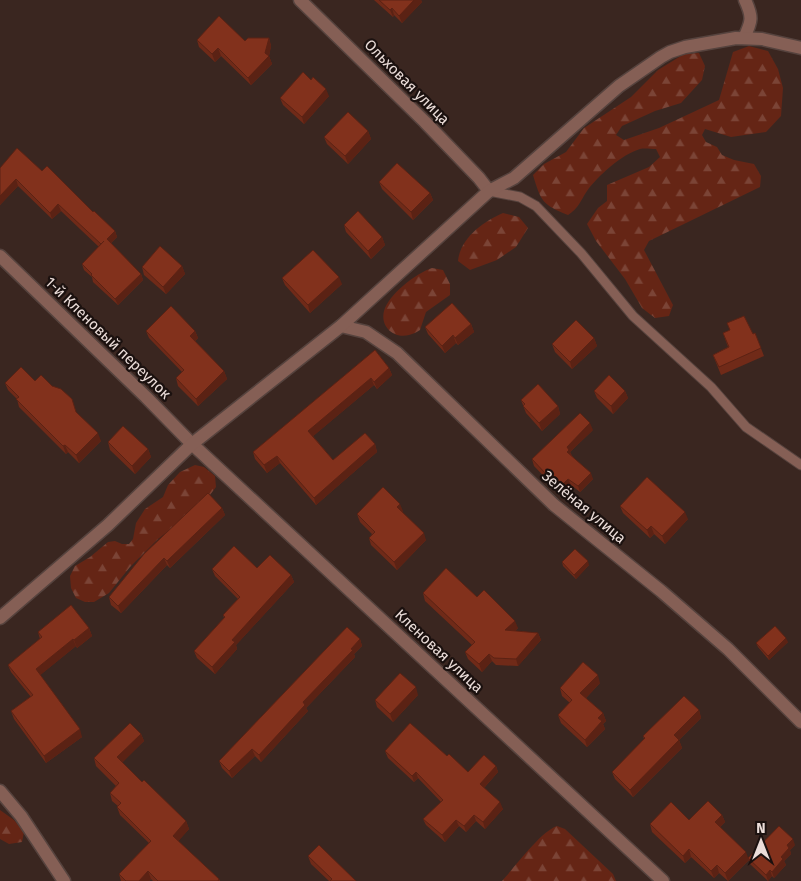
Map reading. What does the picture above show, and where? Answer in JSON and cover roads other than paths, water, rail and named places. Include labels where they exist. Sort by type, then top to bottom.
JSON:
[{"type":"street","name":"Ольховая улица","points":[[300,0],[425,122],[480,178],[489,191]]},
{"type":"street","points":[[744,38],[751,24],[752,17],[745,0]]},
{"type":"street","points":[[0,618],[108,525],[192,444],[341,326],[489,191],[514,178],[619,86],[661,57],[685,47],[744,38],[762,39],[801,48]]},
{"type":"street","name":"1-й Кленовый переулок","points":[[0,256],[192,444]]},
{"type":"street","name":"Зелёная улица","points":[[341,326],[366,332],[397,353],[554,505],[661,591],[728,649],[801,722]]},
{"type":"street","name":"Кленовая улица","points":[[192,444],[663,881]]},
{"type":"street","points":[[0,791],[21,816],[64,881]]},
{"type":"lane","points":[[489,191],[520,197],[536,206],[581,253],[633,316],[711,387],[746,427],[801,465]]}]
